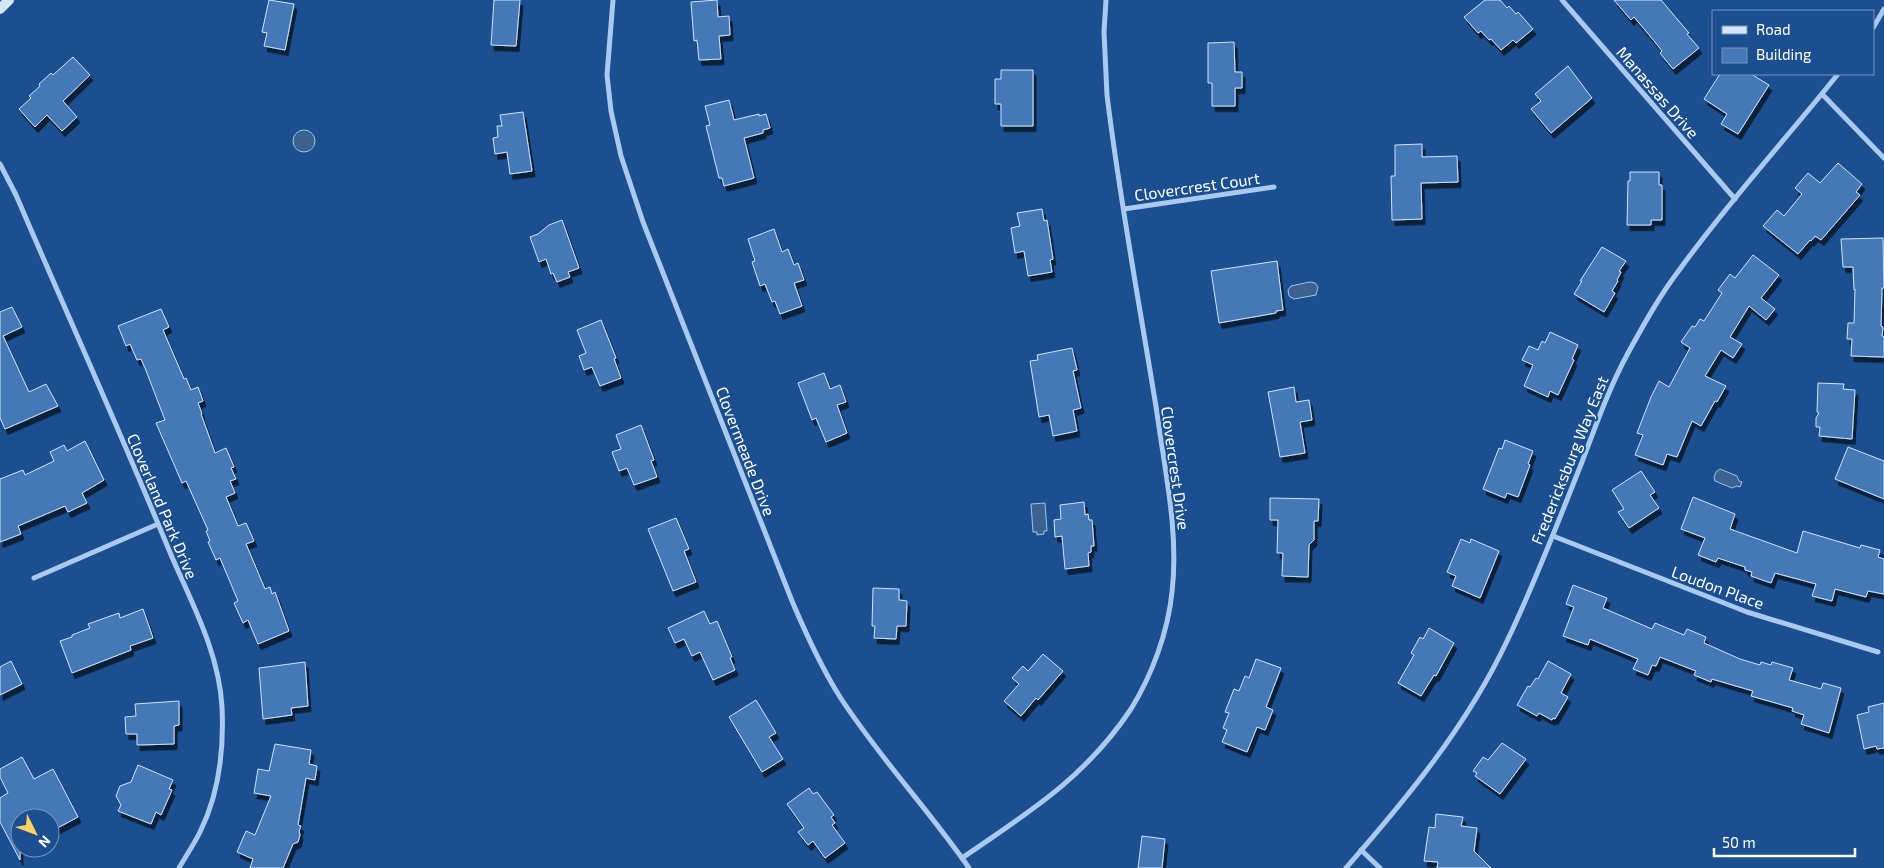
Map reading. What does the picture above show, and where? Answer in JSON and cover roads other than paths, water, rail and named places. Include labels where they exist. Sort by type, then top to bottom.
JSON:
[{"type":"main road","points":[[0,9],[9,0]]},
{"type":"street","name":"Clovermeade Drive","points":[[613,0],[608,75],[611,111],[621,156],[643,222],[792,601],[811,644],[840,696],[882,755],[969,868]]},
{"type":"street","name":"Clovercrest Drive","points":[[962,858],[1059,790],[1106,743],[1132,708],[1143,687],[1161,640],[1171,603],[1174,570],[1170,500],[1106,95],[1104,32],[1106,0]]},
{"type":"street","name":"Manassas Drive","points":[[1562,0],[1735,200]]},
{"type":"street","points":[[1874,26],[1884,9]]},
{"type":"street","name":"Fredericksburg Way East","points":[[1346,868],[1417,784],[1459,725],[1507,643],[1553,536],[1603,406],[1627,355],[1659,300],[1679,269],[1837,75]]},
{"type":"street","points":[[1822,94],[1884,158]]},
{"type":"street","name":"Cloverland Park Drive","points":[[0,164],[16,195],[208,640],[214,662],[222,705],[221,760],[214,796],[200,831],[179,868]]},
{"type":"street","name":"Clovercrest Court","points":[[1124,209],[1274,187]]},
{"type":"street","points":[[34,578],[158,524]]},
{"type":"street","name":"Loudon Place","points":[[1553,536],[1747,612],[1878,652]]},
{"type":"street","points":[[1361,850],[1380,868]]},
{"type":"water","points":[[304,130],[312,133],[315,141],[312,149],[304,152],[296,149],[293,141],[296,133]]},
{"type":"water","points":[[1310,282],[1315,283],[1318,287],[1316,295],[1294,299],[1289,296],[1288,290],[1291,286]]},
{"type":"water","points":[[1720,469],[1737,476],[1739,481],[1742,482],[1740,487],[1732,488],[1715,481],[1716,472]]},
{"type":"water","points":[[1045,503],[1047,531],[1044,531],[1044,534],[1037,535],[1037,532],[1033,532],[1031,504]]}]
